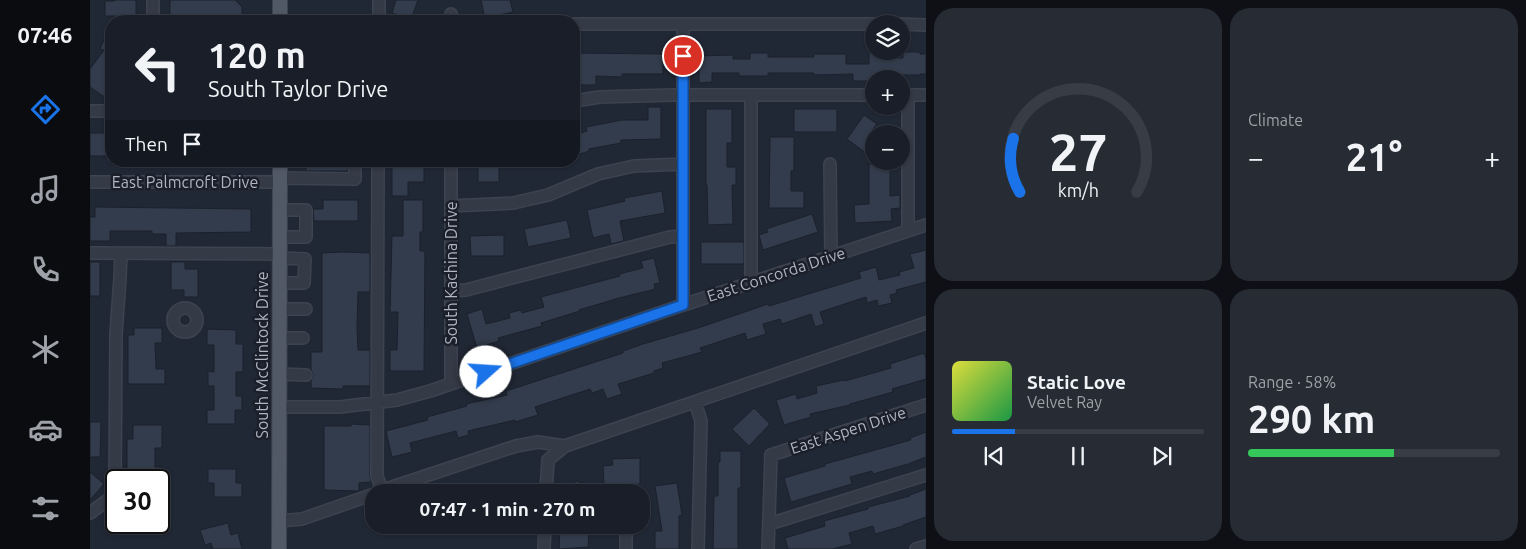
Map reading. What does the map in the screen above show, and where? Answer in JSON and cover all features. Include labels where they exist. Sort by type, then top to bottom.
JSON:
[{"type":"main road","points":[[280,0],[280,15]]},
{"type":"main road","name":"South McClintock Drive","points":[[279,549],[280,167]]},
{"type":"street","points":[[153,0],[153,15]]},
{"type":"street","points":[[379,0],[379,15]]},
{"type":"street","points":[[580,24],[865,24]]},
{"type":"street","points":[[683,24],[683,305]]},
{"type":"street","points":[[910,24],[926,24]]},
{"type":"street","points":[[580,100],[600,97],[683,94],[865,95]]},
{"type":"street","points":[[751,94],[751,283]]},
{"type":"street","points":[[910,95],[926,95]]},
{"type":"street","points":[[90,111],[105,111]]},
{"type":"street","points":[[905,115],[908,231]]},
{"type":"street","points":[[451,206],[513,203],[548,195],[598,174],[634,166],[683,164]]},
{"type":"street","points":[[830,164],[830,257]]},
{"type":"street","name":"East Palmcroft Drive","points":[[90,182],[355,179],[356,167]]},
{"type":"street","points":[[378,167],[378,484]]},
{"type":"street","name":"South Kachina Drive","points":[[451,167],[451,384]]},
{"type":"street","points":[[280,210],[306,210],[306,237],[280,237]]},
{"type":"street","name":"East Concorda Drive","points":[[280,407],[340,408],[397,400],[451,384],[926,225]]},
{"type":"street","points":[[451,291],[466,290],[670,237],[683,236]]},
{"type":"street","points":[[90,253],[280,256],[305,259],[304,283],[280,283]]},
{"type":"street","points":[[90,513],[112,498],[115,486],[116,334],[121,253]]},
{"type":"street","points":[[280,309],[306,309]]},
{"type":"street","points":[[546,484],[548,460],[565,446],[926,323]]},
{"type":"street","points":[[280,338],[302,338]]},
{"type":"street","points":[[280,374],[306,375]]},
{"type":"street","points":[[695,402],[701,421],[698,549]]},
{"type":"street","name":"East Aspen Drive","points":[[769,524],[771,455],[926,405]]},
{"type":"street","points":[[402,484],[516,446],[538,442],[565,446]]},
{"type":"street","points":[[768,549],[769,524],[926,475]]},
{"type":"street","points":[[279,521],[302,519],[365,497]]},
{"type":"street","points":[[544,549],[545,534]]},
{"type":"street","points":[[626,534],[626,549]]},
{"type":"street","points":[[916,549],[926,546]]},
{"type":"building","points":[[136,0],[136,15],[105,15],[105,1]]},
{"type":"building","points":[[170,0],[235,0],[242,7],[242,15],[170,15]]},
{"type":"building","points":[[396,0],[418,0],[412,15],[392,13]]},
{"type":"building","points":[[481,0],[510,0],[513,12],[499,15],[484,15]]},
{"type":"building","points":[[105,37],[105,97],[90,87],[90,69],[104,50],[100,49]]},
{"type":"building","points":[[910,52],[920,52],[920,54],[926,54],[926,74],[910,75],[910,70],[865,70],[865,81],[853,81],[853,74],[768,73],[768,76],[739,76],[739,73],[712,73],[712,82],[699,83],[699,56],[733,55],[733,59],[750,59],[750,53],[768,53],[768,57],[814,57],[814,54],[846,54],[846,64],[869,64],[869,60],[910,60]]},
{"type":"building","points":[[580,53],[663,54],[663,74],[622,74],[622,77],[596,76],[596,85],[580,85]]},
{"type":"building","points":[[648,107],[661,107],[661,139],[621,140],[621,143],[589,149],[589,151],[580,154],[580,133],[587,131],[586,127],[622,120],[648,120]]},
{"type":"building","points":[[706,109],[732,109],[732,143],[727,143],[727,167],[736,167],[736,185],[732,185],[733,224],[708,225]]},
{"type":"building","points":[[794,109],[837,109],[837,132],[794,132]]},
{"type":"building","points":[[864,115],[877,124],[865,125],[865,152],[847,139]]},
{"type":"building","points":[[90,133],[105,133],[105,156],[90,156]]},
{"type":"building","points":[[770,137],[794,137],[794,171],[791,171],[791,191],[804,191],[804,208],[769,208]]},
{"type":"building","points":[[306,167],[348,167],[348,171],[306,171]]},
{"type":"building","points":[[392,167],[424,167],[424,182],[408,182],[408,196],[392,196]]},
{"type":"building","points":[[478,167],[499,167],[499,182],[478,182]]},
{"type":"building","points":[[869,170],[890,170],[890,196],[900,195],[900,208],[891,209],[892,221],[855,223],[854,205],[869,204]]},
{"type":"building","points":[[662,191],[665,213],[620,221],[624,241],[611,244],[609,234],[593,238],[587,210],[625,201],[624,198]]},
{"type":"building","points":[[323,200],[358,200],[358,221],[314,221],[313,209],[323,209]]},
{"type":"building","points":[[403,200],[423,200],[423,232],[420,232],[420,251],[425,251],[424,371],[390,371],[390,350],[397,350],[398,312],[390,312],[392,236],[403,236]]},
{"type":"building","points":[[95,207],[251,209],[251,232],[176,233],[176,246],[166,246],[166,234],[152,234],[152,231],[110,231],[110,241],[90,241],[90,217],[95,217]]},
{"type":"building","points":[[812,214],[818,232],[763,250],[759,235],[768,232],[766,229]]},
{"type":"building","points":[[567,220],[571,238],[528,247],[524,229]]},
{"type":"building","points":[[504,235],[504,256],[471,256],[470,236]]},
{"type":"building","points":[[701,242],[744,242],[744,264],[701,264]]},
{"type":"building","points":[[926,250],[926,282],[896,290],[897,293],[890,295],[892,303],[878,306],[877,300],[867,303],[866,297],[820,312],[824,324],[815,327],[811,314],[782,324],[780,319],[763,324],[766,334],[747,340],[745,333],[700,348],[702,352],[662,363],[663,368],[654,371],[654,373],[618,384],[622,394],[607,399],[603,389],[592,393],[590,389],[535,407],[538,415],[515,422],[515,420],[468,431],[469,435],[458,438],[456,431],[410,443],[412,452],[392,457],[386,431],[428,420],[427,417],[467,406],[466,404],[507,395],[506,391],[623,353],[623,351],[643,344],[698,328],[768,304],[769,306],[861,278],[859,272],[876,267],[879,280],[900,275],[899,272],[914,268],[910,254]]},
{"type":"building","points":[[322,253],[370,253],[370,292],[358,292],[357,327],[358,350],[370,350],[370,386],[343,386],[343,389],[311,388],[313,375],[311,352],[322,352]]},
{"type":"building","points":[[654,258],[660,283],[654,284],[655,289],[579,310],[541,323],[542,326],[498,338],[499,341],[477,348],[467,314],[482,309],[486,324],[510,318],[509,313],[521,310],[522,313],[544,307],[541,297],[620,276],[619,274],[643,268],[641,261]]},
{"type":"building","points":[[90,262],[100,262],[100,296],[90,296]]},
{"type":"building","points":[[171,262],[185,262],[185,269],[198,269],[198,297],[184,297],[184,290],[171,290]]},
{"type":"building","points":[[134,328],[162,328],[162,343],[155,343],[156,369],[165,369],[165,384],[128,384],[128,335],[134,335]]},
{"type":"building","points":[[207,329],[236,330],[236,344],[243,344],[243,372],[236,372],[236,396],[242,396],[242,410],[235,410],[235,424],[207,424],[207,410],[214,410],[214,386],[208,386],[208,371],[214,372],[214,345],[207,345]]},
{"type":"building","points":[[924,353],[926,359],[926,379],[892,389],[893,392],[850,405],[810,414],[811,417],[784,425],[776,400],[796,394],[797,399],[817,393],[816,386],[845,381],[891,368],[890,364]]},
{"type":"building","points":[[754,408],[770,424],[749,446],[732,429]]},
{"type":"building","points":[[90,422],[101,422],[100,457],[90,457]]},
{"type":"building","points":[[351,424],[370,425],[371,482],[359,483],[359,491],[324,490],[324,426],[351,426]]},
{"type":"building","points":[[133,425],[162,425],[162,448],[155,448],[155,467],[162,467],[162,469],[127,469],[127,439],[133,439]]},
{"type":"building","points":[[926,432],[926,457],[873,474],[872,471],[850,477],[852,484],[791,502],[784,478],[825,466],[825,464],[911,440],[910,438]]},
{"type":"building","points":[[720,451],[741,451],[741,488],[738,488],[738,549],[713,549],[714,496],[718,496],[718,462],[720,462]]},
{"type":"building","points":[[640,458],[640,484],[604,484],[603,466],[613,465],[612,459]]},
{"type":"building","points":[[208,469],[236,469],[236,483],[242,483],[242,497],[214,497],[214,483],[208,483]]},
{"type":"building","points":[[90,472],[104,484],[90,500]]},
{"type":"building","points":[[576,481],[586,484],[575,484]]},
{"type":"building","points":[[677,483],[682,515],[679,516],[679,549],[655,549],[655,531],[662,531],[655,486]]},
{"type":"building","points":[[926,489],[926,517],[875,534],[873,526],[849,533],[852,544],[832,549],[788,549],[785,538],[825,526],[824,521],[910,496]]},
{"type":"building","points":[[228,523],[231,535],[238,533],[242,549],[213,549],[211,543],[205,545],[200,530]]},
{"type":"building","points":[[560,534],[589,534],[588,547],[559,549]]},
{"type":"route","points":[[486,372],[683,305],[683,56]]}]
